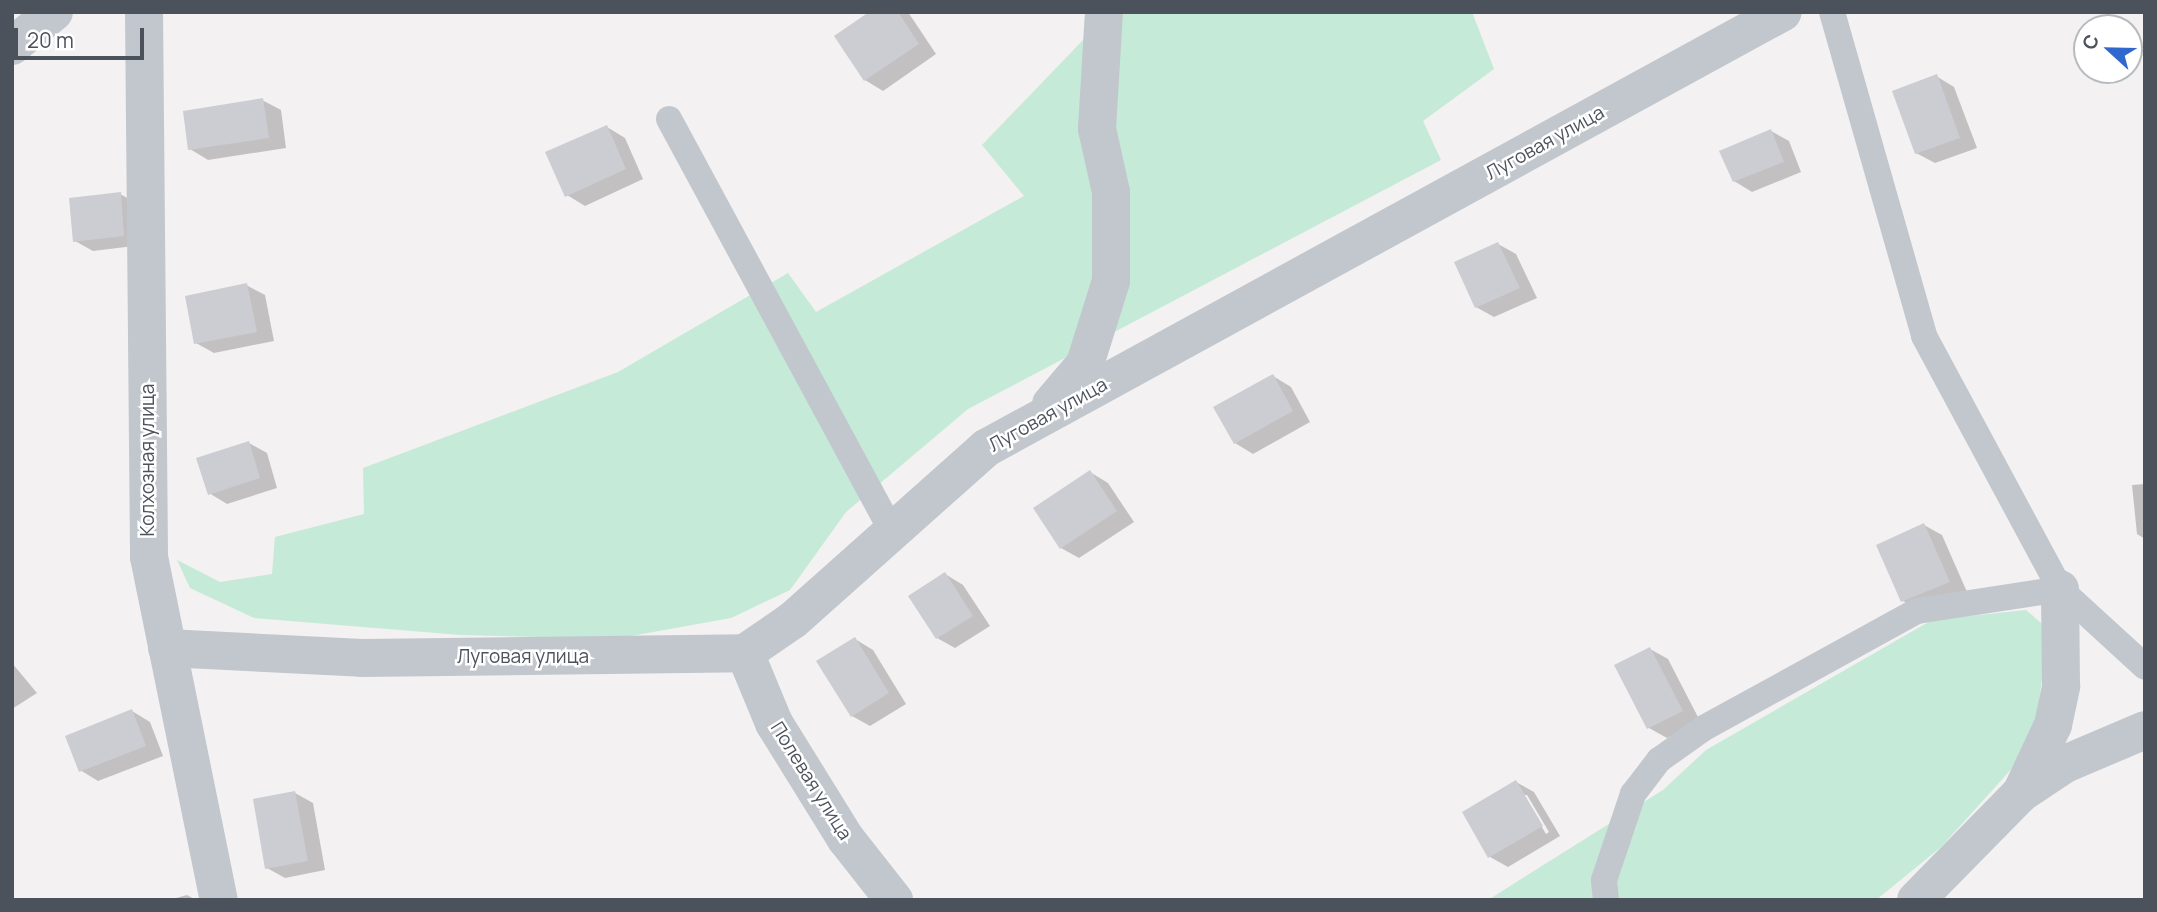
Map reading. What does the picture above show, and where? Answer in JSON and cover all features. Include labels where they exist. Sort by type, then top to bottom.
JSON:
[{"type":"street","points":[[12,46],[54,12]]},
{"type":"street","name":"Колхозная улица","points":[[145,12],[149,557],[219,900]]},
{"type":"street","points":[[1039,419],[1084,364],[1111,281],[1112,202],[1097,129],[1104,12]]},
{"type":"street","name":"Луговая улица","points":[[167,648],[362,658],[745,653],[793,620],[986,448],[1783,12]]},
{"type":"street","points":[[2020,794],[2045,748],[2061,686],[2060,589]]},
{"type":"street","name":"Полевая улица","points":[[745,653],[774,723],[846,839],[894,900]]},
{"type":"street","points":[[1916,900],[2020,794],[2065,764],[2145,730]]},
{"type":"lane","points":[[1832,12],[1924,336],[2060,589],[2145,667]]},
{"type":"lane","points":[[668,119],[892,532]]},
{"type":"lane","points":[[1606,900],[1604,880],[1633,794],[1659,761],[1704,727],[1917,611],[2060,589]]},
{"type":"green space","points":[[1110,12],[1472,12],[1494,69],[1423,121],[1441,160],[968,409],[846,512],[790,590],[731,618],[614,639],[460,635],[254,618],[190,588],[177,560],[220,582],[272,574],[275,537],[364,514],[363,468],[618,372],[788,273],[816,312],[1024,196],[982,145]]},
{"type":"green space","points":[[2026,610],[2047,628],[2037,717],[2016,764],[1941,847],[1876,900],[1488,900],[1663,790],[1706,750],[1932,620]]},
{"type":"building","points":[[869,12],[898,12],[919,44],[864,81],[834,36]]},
{"type":"building","points":[[1937,74],[1960,138],[1915,154],[1892,91]]},
{"type":"building","points":[[263,98],[269,138],[188,150],[183,111]]},
{"type":"building","points":[[607,125],[626,169],[565,197],[545,152]]},
{"type":"building","points":[[1771,129],[1784,162],[1733,182],[1719,151]]},
{"type":"building","points":[[121,192],[124,236],[73,242],[69,198]]},
{"type":"building","points":[[1498,242],[1520,288],[1475,308],[1454,262]]},
{"type":"building","points":[[247,283],[257,332],[194,344],[185,296]]},
{"type":"building","points":[[1273,374],[1293,411],[1234,444],[1213,407]]},
{"type":"building","points":[[249,441],[260,478],[208,495],[196,458]]},
{"type":"building","points":[[1090,470],[1117,511],[1060,549],[1033,508]]},
{"type":"building","points":[[1924,523],[1950,582],[1901,602],[1876,545]]},
{"type":"building","points":[[945,572],[973,616],[936,639],[908,596]]},
{"type":"building","points":[[855,637],[889,693],[851,717],[816,661]]},
{"type":"building","points":[[1650,647],[1683,711],[1647,729],[1614,665]]},
{"type":"building","points":[[132,709],[146,746],[79,772],[65,736]]},
{"type":"building","points":[[1516,780],[1543,826],[1488,858],[1462,812]]},
{"type":"building","points":[[295,791],[308,861],[265,869],[253,799]]}]
